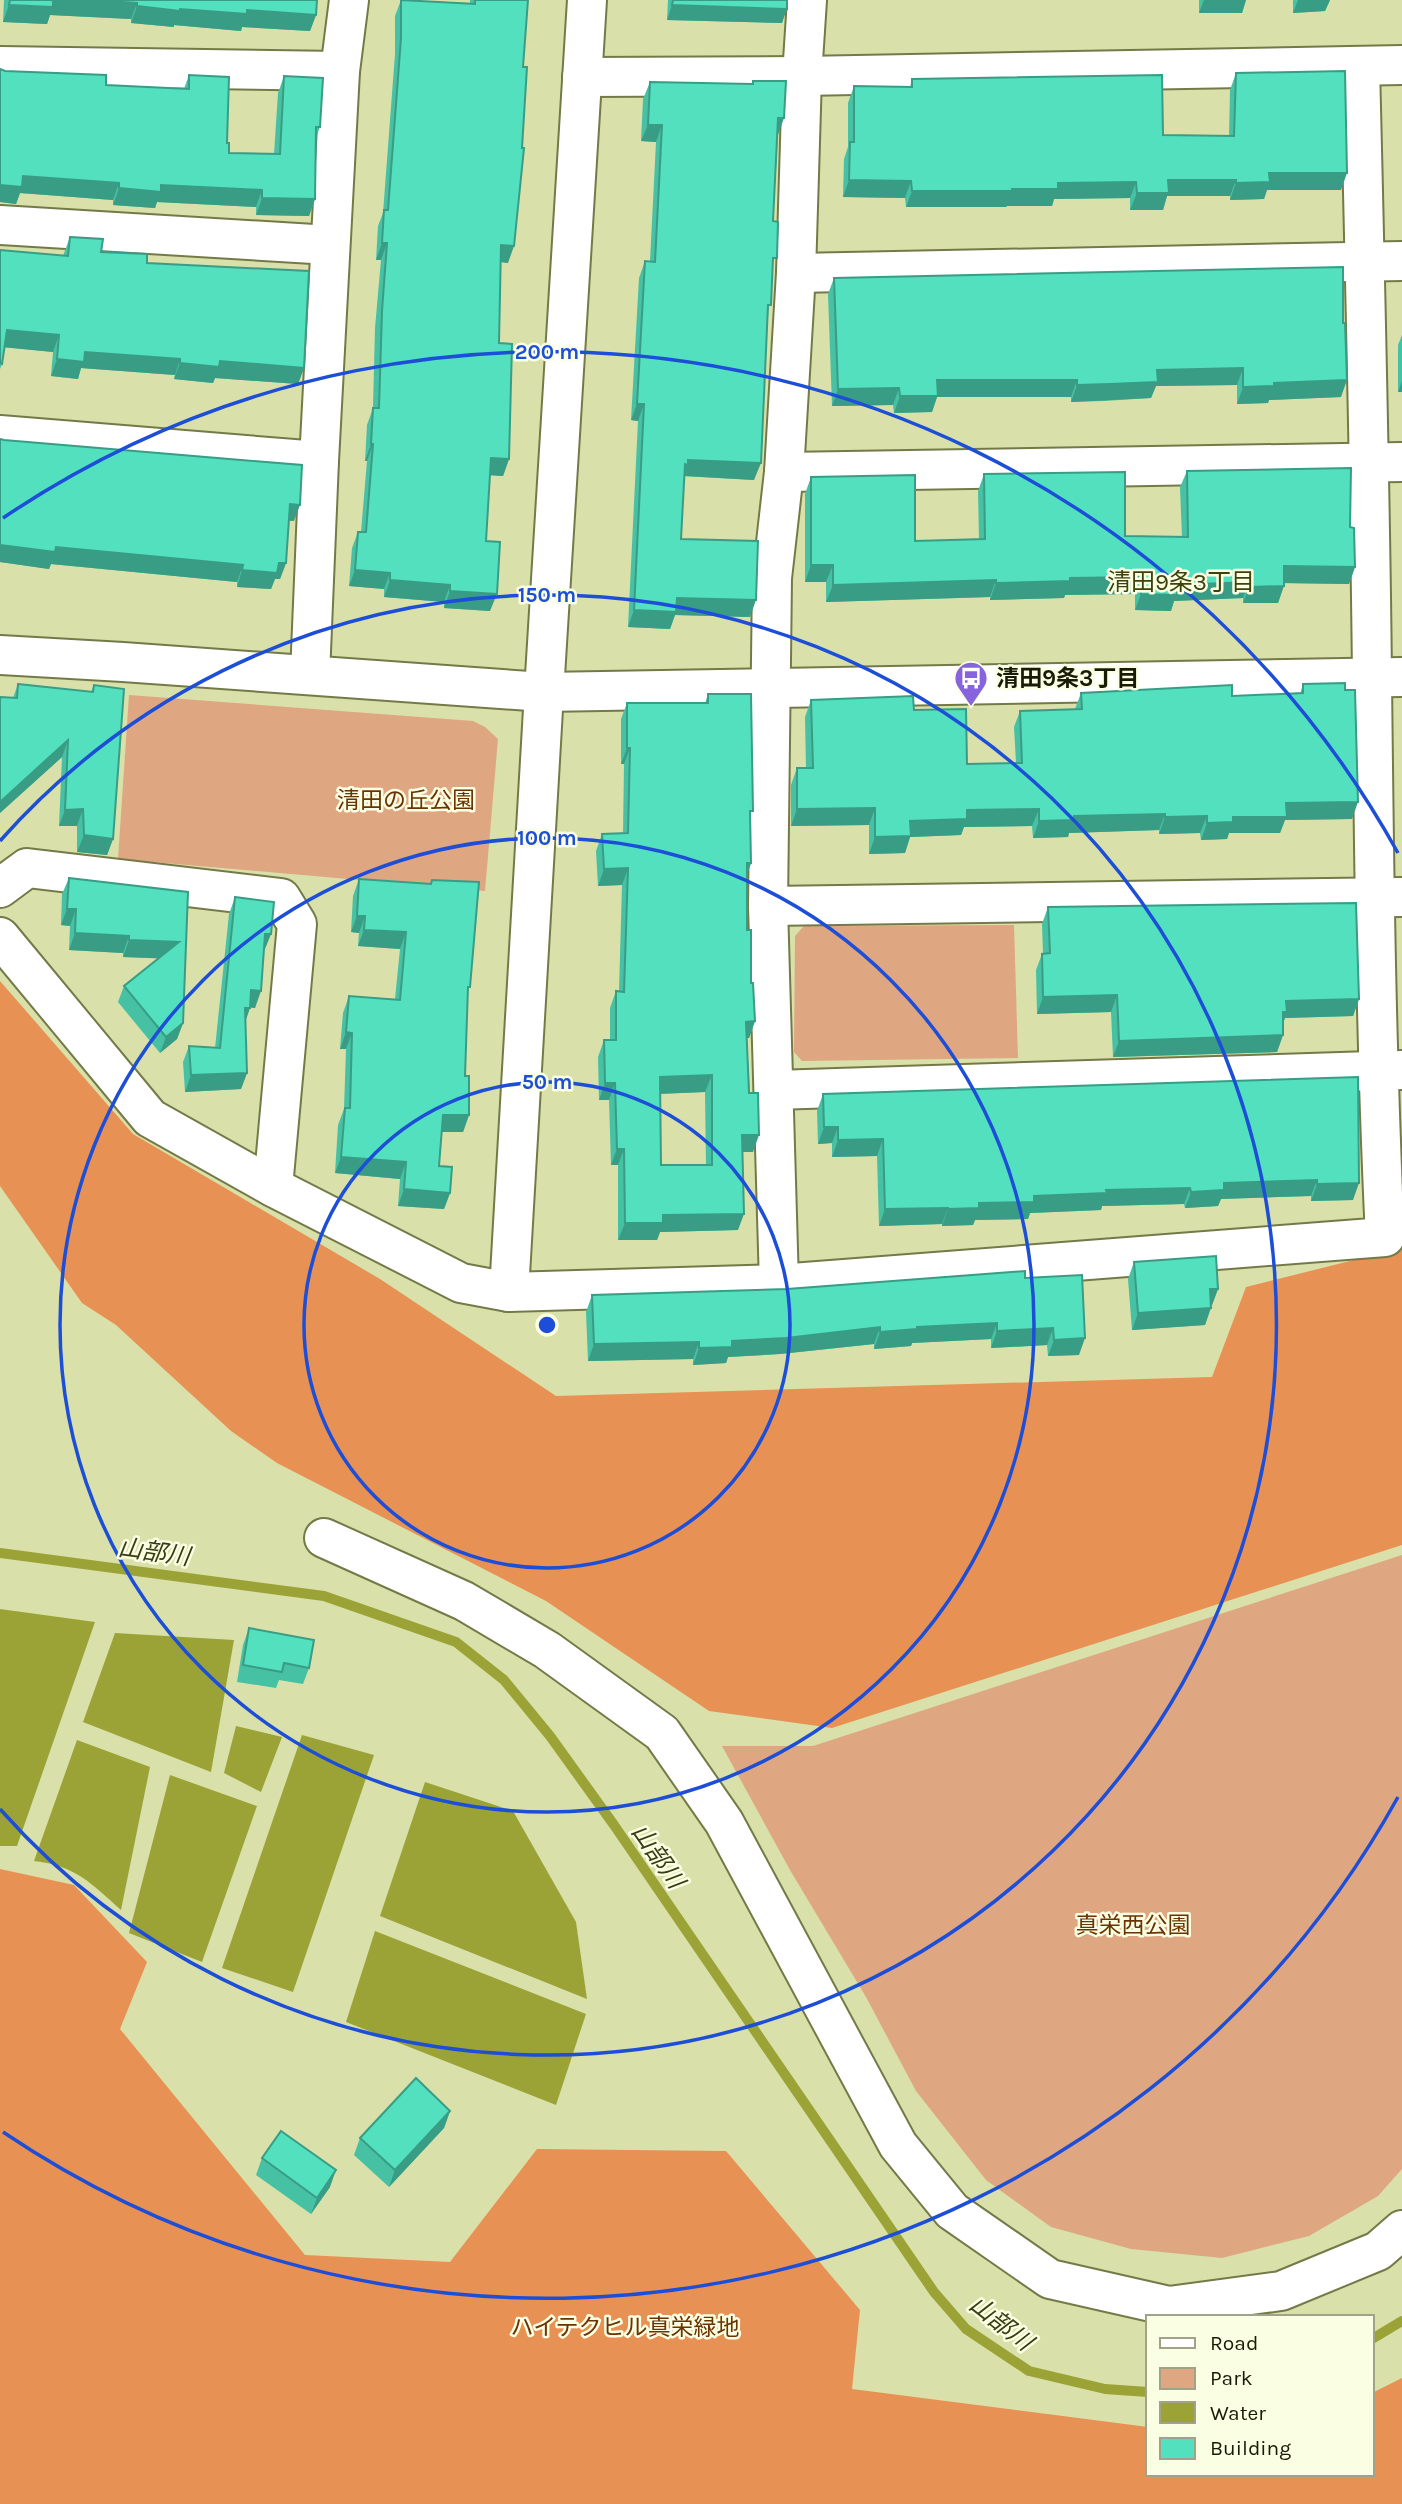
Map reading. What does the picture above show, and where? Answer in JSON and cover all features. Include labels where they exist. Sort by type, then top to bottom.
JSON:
[{"type":"street","points":[[310,675],[340,71],[349,0]]},
{"type":"street","points":[[509,1292],[587,0]]},
{"type":"street","points":[[779,1284],[768,906],[772,578],[784,472],[796,274],[807,0]]},
{"type":"street","points":[[582,77],[802,76],[1402,65]]},
{"type":"street","points":[[0,66],[340,71]]},
{"type":"street","points":[[0,937],[150,1118],[273,1187],[461,1283],[509,1292],[779,1284],[1385,1237],[1389,1070],[1384,261],[1360,66]]},
{"type":"street","points":[[0,225],[330,245]]},
{"type":"street","points":[[796,274],[1384,261]]},
{"type":"street","points":[[0,435],[319,461]]},
{"type":"street","points":[[784,472],[1385,462]]},
{"type":"street","points":[[0,655],[544,692],[1387,677]]},
{"type":"street","points":[[0,888],[27,868],[281,898],[298,924],[273,1187]]},
{"type":"street","points":[[768,906],[1388,898]]},
{"type":"street","points":[[774,1090],[1389,1070]]},
{"type":"street","points":[[324,1538],[464,1601],[547,1650],[662,1733],[724,1822],[898,2144],[952,2211],[1050,2279],[1169,2306],[1269,2293],[1281,2291],[1378,2251],[1402,2230]]},
{"type":"green space","name":"清田の丘公園","points":[[129,695],[473,721],[485,727],[498,739],[485,891],[118,859]]},
{"type":"green space","points":[[1014,925],[1018,1058],[802,1061],[794,1052],[795,936],[804,926]]},
{"type":"green space","points":[[0,981],[133,1134],[380,1279],[556,1396],[1212,1377],[1246,1287],[1402,1248],[1402,1545],[832,1728],[709,1711],[546,1601],[277,1463],[231,1431],[116,1325],[82,1303],[0,1186]]},
{"type":"green space","name":"真栄西公園","points":[[1402,1555],[1402,2169],[1378,2196],[1309,2236],[1222,2258],[1131,2249],[1051,2227],[986,2180],[916,2091],[866,1997],[790,1870],[722,1746],[813,1746]]},
{"type":"green space","name":"ハイテクヒル真栄緑地","points":[[0,1869],[74,1885],[147,1962],[120,2029],[305,2255],[450,2262],[537,2149],[726,2151],[860,2310],[852,2389],[1146,2427],[1146,2476],[1374,2476],[1374,2392],[1402,2378],[1402,2504],[0,2504]]},
{"type":"water","points":[[0,1609],[95,1622],[17,1846],[0,1846]]},
{"type":"water","points":[[115,1633],[234,1640],[211,1772],[83,1722]]},
{"type":"water","points":[[236,1726],[282,1737],[261,1792],[224,1773]]},
{"type":"water","points":[[302,1735],[374,1755],[293,1992],[222,1968]]},
{"type":"water","points":[[77,1740],[150,1767],[121,1910],[92,1884],[72,1871],[34,1861]]},
{"type":"water","points":[[170,1775],[257,1806],[202,1962],[129,1933]]},
{"type":"water","points":[[425,1782],[513,1811],[576,1922],[587,1999],[380,1916]]},
{"type":"water","points":[[375,1931],[586,2014],[556,2105],[346,2022]]},
{"type":"building","points":[[10,0],[53,0],[53,7],[9,5]]},
{"type":"building","points":[[92,0],[317,0],[316,15],[247,10],[247,14],[180,11],[137,6],[137,3]]},
{"type":"building","points":[[401,0],[475,4],[475,0],[528,0],[523,67],[527,67],[524,148],[514,246],[501,245],[499,343],[512,344],[509,459],[491,458],[486,541],[500,542],[497,594],[450,591],[450,585],[390,580],[390,573],[355,570],[358,532],[366,532],[373,408],[379,408],[387,243],[382,243],[384,210],[388,210],[401,38]]},
{"type":"building","points":[[673,0],[787,0],[787,9],[672,5]]},
{"type":"building","points":[[0,69],[106,75],[106,85],[189,89],[189,75],[229,77],[229,153],[280,154],[284,76],[323,78],[320,127],[316,127],[315,199],[262,198],[262,190],[161,185],[161,192],[119,188],[119,183],[23,176],[22,187],[0,185]]},
{"type":"building","points":[[1345,71],[1347,173],[1269,173],[1270,182],[1168,180],[1169,193],[1137,193],[1136,182],[1058,183],[1058,189],[1012,191],[912,191],[911,181],[849,180],[850,142],[854,142],[854,86],[912,87],[912,79],[1162,75],[1163,135],[1234,136],[1236,73]]},
{"type":"building","points":[[753,81],[786,81],[784,118],[778,118],[773,221],[778,222],[777,258],[773,258],[771,305],[768,305],[761,463],[688,460],[688,465],[685,464],[681,539],[758,541],[756,600],[677,598],[676,612],[634,610],[644,404],[637,404],[645,261],[655,262],[662,125],[648,125],[650,82],[753,84]]},
{"type":"building","points":[[70,237],[103,239],[101,252],[147,254],[147,263],[309,271],[304,368],[220,361],[219,367],[180,363],[180,359],[85,352],[84,362],[57,359],[59,335],[7,330],[2,364],[0,363],[0,250],[68,256]]},
{"type":"building","points":[[1343,267],[1347,380],[1243,387],[1243,368],[1157,370],[1158,382],[1110,384],[1077,385],[1077,380],[937,380],[938,396],[900,396],[899,388],[838,389],[834,278]]},
{"type":"building","points":[[0,439],[302,465],[300,505],[290,504],[286,563],[279,563],[277,573],[242,570],[243,565],[56,547],[55,552],[0,545]]},
{"type":"building","points":[[1351,468],[1350,527],[1354,528],[1355,567],[1284,566],[1284,586],[1249,587],[1249,582],[1177,585],[1177,595],[1141,594],[1141,577],[996,583],[996,580],[833,585],[833,565],[811,565],[811,477],[915,475],[915,541],[985,539],[984,474],[1125,472],[1125,536],[1188,537],[1187,471]]},
{"type":"building","points":[[1345,683],[1345,690],[1355,690],[1358,802],[1286,803],[1287,817],[1233,817],[1233,822],[1207,823],[1207,816],[1165,817],[1165,814],[1074,816],[1074,820],[1039,821],[1039,809],[967,810],[967,819],[910,821],[911,836],[875,837],[875,808],[797,809],[797,768],[813,768],[811,700],[913,696],[914,710],[966,709],[967,764],[1022,763],[1020,711],[1082,709],[1081,693],[1232,685],[1232,696],[1303,693],[1303,684]]},
{"type":"building","points":[[18,684],[93,692],[94,685],[124,689],[113,839],[84,835],[83,809],[65,810],[68,740],[0,802],[0,697],[17,698]]},
{"type":"building","points":[[708,694],[751,694],[753,811],[750,811],[751,863],[747,863],[747,930],[751,930],[751,983],[755,1021],[746,1022],[749,1093],[758,1093],[759,1135],[742,1135],[744,1214],[663,1215],[663,1223],[625,1223],[624,1149],[617,1149],[615,1083],[605,1083],[604,1040],[616,1040],[616,991],[624,992],[628,868],[604,869],[602,834],[628,833],[630,748],[627,748],[627,703],[708,703]],"holes":[[[712,1075],[712,1165],[661,1165],[660,1077]]]},
{"type":"building","points":[[69,878],[188,892],[183,1023],[166,1037],[124,986],[179,942],[129,940],[129,936],[75,933],[76,909],[67,909]]},
{"type":"building","points":[[359,879],[431,884],[432,880],[479,882],[468,987],[465,1076],[469,1076],[469,1115],[443,1115],[439,1166],[452,1167],[450,1193],[404,1189],[406,1162],[341,1157],[345,1108],[350,1108],[352,1033],[346,1032],[349,996],[400,1000],[406,932],[364,930],[365,916],[357,916]]},
{"type":"building","points":[[235,897],[274,902],[271,934],[265,934],[261,991],[251,990],[250,1008],[245,1008],[247,1073],[191,1075],[189,1046],[220,1048]]},
{"type":"building","points":[[1356,903],[1359,999],[1286,1001],[1283,1035],[1119,1041],[1117,995],[1043,997],[1042,954],[1050,953],[1048,907]]},
{"type":"building","points":[[1358,1077],[1359,1183],[1317,1184],[1317,1180],[1224,1183],[1224,1190],[1106,1190],[1107,1193],[1034,1196],[1034,1202],[979,1203],[979,1208],[885,1209],[883,1139],[838,1140],[838,1127],[824,1127],[823,1094]]},
{"type":"building","points":[[1216,1256],[1218,1289],[1210,1289],[1211,1308],[1138,1313],[1134,1262]]},
{"type":"building","points":[[1025,1271],[1025,1278],[1082,1275],[1085,1338],[1054,1340],[1053,1328],[997,1331],[997,1323],[917,1327],[880,1332],[880,1327],[732,1341],[732,1347],[699,1348],[699,1342],[594,1344],[592,1295],[787,1289]]},
{"type":"building","points":[[249,1628],[314,1640],[309,1668],[284,1663],[282,1672],[243,1665]]},
{"type":"building","points":[[416,2078],[450,2111],[395,2170],[360,2138]]},
{"type":"building","points":[[281,2131],[336,2170],[317,2198],[262,2158]]},
{"type":"waterway","name":"山部川","points":[[0,1553],[324,1596],[456,1642],[504,1680],[550,1736],[934,2292],[966,2329],[1029,2371],[1105,2389],[1146,2392]]},
{"type":"waterway","name":"山部川","points":[[1374,2338],[1402,2321]]},
{"type":"place","name":"清田9条3丁目","points":[[971,708]]},
{"type":"district","name":"清田9条3丁目","points":[[1181,582]]}]
